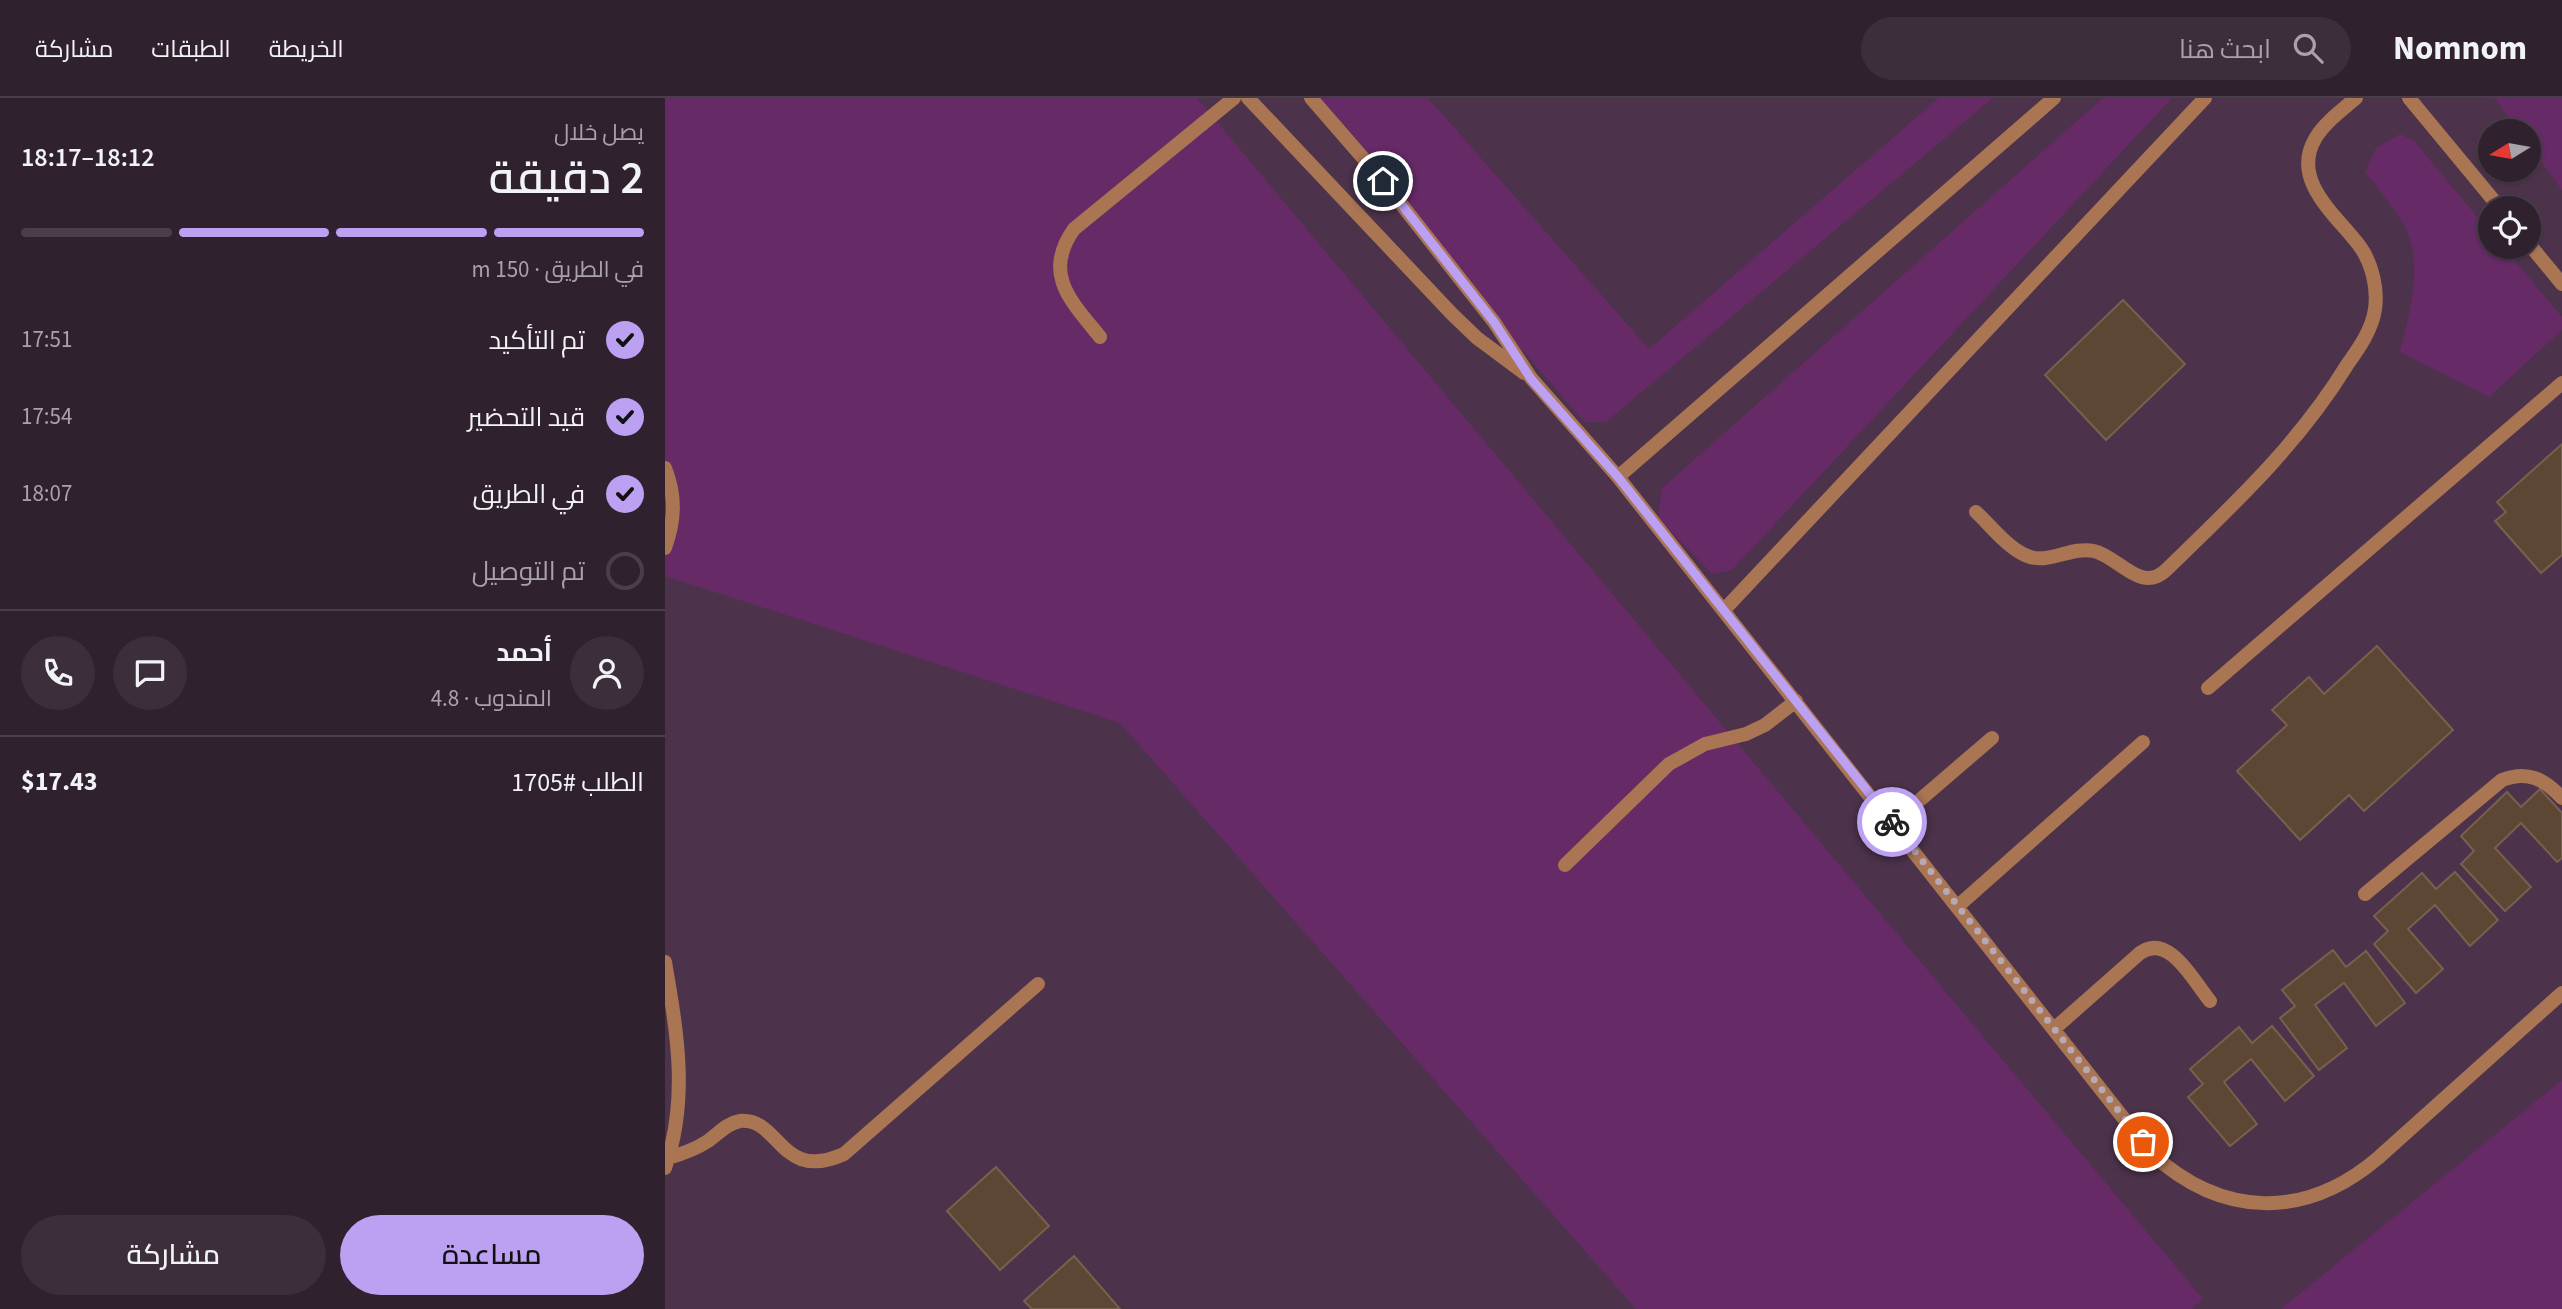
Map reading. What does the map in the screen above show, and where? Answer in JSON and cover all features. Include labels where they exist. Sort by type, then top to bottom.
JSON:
[{"type":"lane","points":[[1100,337],[1069,299],[1062,285],[1060,255],[1065,241],[1080,223],[1234,98]]},
{"type":"lane","points":[[1248,98],[1452,314],[1477,338],[1531,379]]},
{"type":"lane","points":[[1311,98],[1383,181],[1494,322],[1531,379],[1618,477],[2151,1153],[2172,1172],[2196,1187],[2249,1203],[2277,1204],[2323,1193],[2357,1176],[2562,993]]},
{"type":"lane","points":[[1618,477],[2054,98]]},
{"type":"lane","points":[[1724,610],[2205,98]]},
{"type":"lane","points":[[1976,512],[2022,554],[2045,559],[2080,550],[2093,551],[2106,555],[2139,577],[2153,578],[2175,562],[2282,455],[2336,384],[2370,328],[2375,308],[2375,288],[2362,250],[2313,188],[2308,163],[2315,139],[2356,98]]},
{"type":"lane","points":[[2409,98],[2490,196]]},
{"type":"lane","points":[[2541,259],[2562,284]]},
{"type":"lane","points":[[2208,688],[2562,383]]},
{"type":"lane","points":[[665,468],[674,498],[672,528],[665,548]]},
{"type":"lane","points":[[1565,865],[1669,764],[1705,744],[1746,734],[1765,725],[1796,701]]},
{"type":"lane","points":[[1893,823],[1992,738]]},
{"type":"lane","points":[[1958,906],[2143,742]]},
{"type":"lane","points":[[2365,894],[2502,780],[2514,775],[2539,778],[2562,798]]},
{"type":"lane","points":[[2054,1029],[2140,953],[2153,947],[2160,947],[2172,955],[2210,1001]]},
{"type":"lane","points":[[665,962],[680,1052],[679,1100],[667,1163]]},
{"type":"lane","points":[[667,1163],[739,1121],[751,1122],[761,1127],[787,1152],[801,1160],[816,1162],[838,1157],[1038,984]]},
{"type":"shaded area","points":[[665,98],[2562,98],[2562,1309],[665,1309]]},
{"type":"shaded area","points":[[665,98],[1197,98],[2203,1299],[2192,1309],[1636,1309],[1120,723],[665,576]]},
{"type":"shaded area","points":[[1305,98],[1428,98],[1649,349],[1939,98],[1993,98],[1606,422],[1584,422]]},
{"type":"shaded area","points":[[2103,98],[2172,98],[1732,570],[1712,574],[1658,518],[1662,488]]},
{"type":"shaded area","points":[[2494,98],[2562,98],[2562,190],[2541,161],[2541,119],[2510,119]]},
{"type":"shaded area","points":[[2400,134],[2414,141],[2478,218],[2478,259],[2513,259],[2562,317],[2562,330],[2489,397],[2400,352],[2414,285],[2413,251],[2401,220],[2365,172],[2376,148]]},
{"type":"shaded area","points":[[2562,1080],[2562,1309],[2281,1309]]},
{"type":"building","points":[[2123,300],[2185,364],[2106,440],[2045,375]]},
{"type":"building","points":[[2562,444],[2562,555],[2541,573],[2495,521],[2506,512],[2497,502]]},
{"type":"building","points":[[2377,646],[2453,730],[2364,811],[2349,795],[2300,840],[2237,771],[2287,725],[2272,710],[2309,677],[2324,694]]},
{"type":"building","points":[[2540,789],[2562,813],[2562,858],[2557,862],[2521,823],[2495,848],[2531,887],[2505,911],[2461,864],[2474,851],[2461,836],[2507,792],[2521,807]]},
{"type":"building","points":[[2455,872],[2498,920],[2470,946],[2435,905],[2408,929],[2443,969],[2416,993],[2374,944],[2388,931],[2374,916],[2422,873],[2436,889]]},
{"type":"building","points":[[2333,950],[2346,967],[2366,951],[2405,1003],[2376,1026],[2344,983],[2315,1005],[2347,1048],[2319,1070],[2280,1018],[2295,1006],[2282,990]]},
{"type":"building","points":[[2272,1026],[2314,1076],[2285,1101],[2251,1059],[2224,1082],[2257,1124],[2230,1146],[2188,1097],[2203,1084],[2190,1069],[2239,1027],[2252,1043]]},
{"type":"building","points":[[996,1167],[1049,1226],[1000,1270],[947,1211]]},
{"type":"building","points":[[1074,1256],[1120,1309],[1032,1309],[1024,1301]]},
{"type":"way so far","points":[[1892,822],[2143,1142]]},
{"type":"route","points":[[1383,181],[1494,322],[1531,379],[1618,477],[1892,822]]}]
